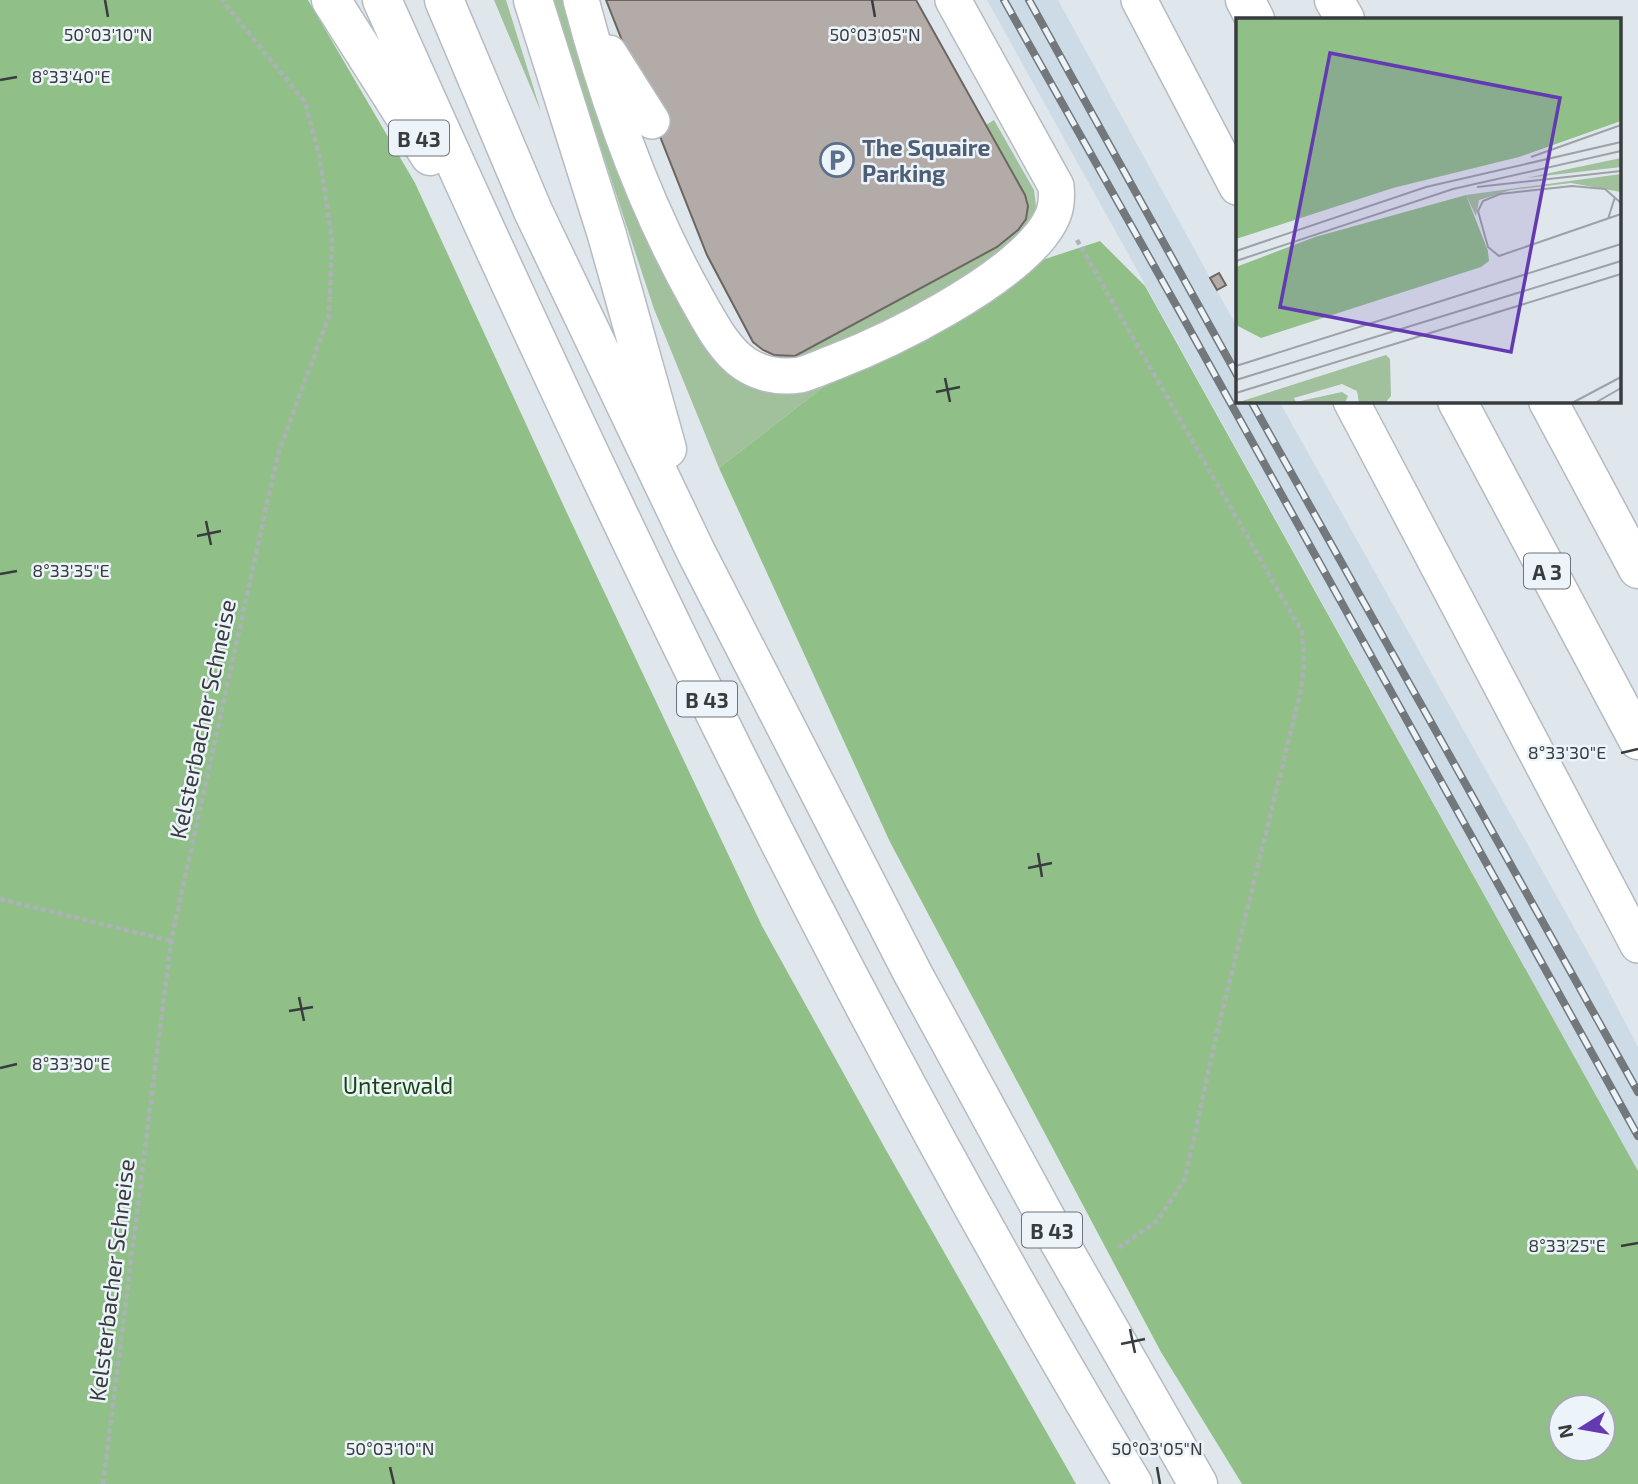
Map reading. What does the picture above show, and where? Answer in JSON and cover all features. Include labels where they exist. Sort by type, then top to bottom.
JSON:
[{"type":"highway","name":"B 43","points":[[331,0],[506,277]]},
{"type":"highway","name":"B 43","points":[[382,0],[506,277],[718,722],[837,956],[990,1239],[1133,1484]]},
{"type":"highway","name":"B 43","points":[[444,0],[533,211],[696,552],[912,972],[1053,1231],[1198,1484]]},
{"type":"highway","name":"B 43","points":[[533,0],[600,211],[696,552]]},
{"type":"highway","points":[[1245,0],[1254,18]]},
{"type":"highway","points":[[1334,0],[1344,18]]},
{"type":"highway","name":"A 3","points":[[1458,402],[1638,740]]},
{"type":"highway","points":[[1549,402],[1638,569]]},
{"type":"street","points":[[584,9],[622,134],[672,255],[731,353],[761,374],[780,377],[803,374],[901,332],[972,292],[1012,264],[1041,235],[1058,206],[1056,186],[953,0]]},
{"type":"street","points":[[1139,0],[1236,185]]},
{"type":"street","points":[[584,9],[652,121]]},
{"type":"street","points":[[1352,402],[1638,944]]},
{"type":"path","name":"Kelsterbacher Schneise","points":[[103,1484],[172,941],[278,454],[329,316],[332,239],[319,155],[305,102],[222,0]]},
{"type":"path","points":[[1058,206],[1302,632],[1304,664],[1301,690],[1216,1037],[1185,1179],[1157,1221],[1117,1249]]},
{"type":"path","points":[[0,899],[172,941]]},
{"type":"shaded area","points":[[987,0],[1058,0],[1236,325],[1236,402],[1280,402],[1594,963],[1638,1047],[1638,1171]]},
{"type":"green space","name":"Unterwald","points":[[0,0],[308,0],[415,183],[762,926],[1076,1484],[0,1484]]},
{"type":"green space","points":[[494,0],[506,0],[541,112]]},
{"type":"green space","points":[[552,0],[565,0],[750,386],[774,393],[793,394],[836,380],[719,468],[654,309]]},
{"type":"green space","points":[[994,120],[1034,190],[1034,220],[1011,248],[885,327],[797,360],[773,360],[774,355],[795,356],[997,247],[1020,228],[1028,209],[1027,201],[986,125]]},
{"type":"green space","points":[[1100,241],[1145,286],[1638,1171],[1638,1484],[1242,1484],[1161,1352],[890,842],[719,468],[822,388],[1000,288],[1036,262]]},
{"type":"building","name":"The Squaire Parking","points":[[606,0],[916,0],[1025,195],[1028,206],[1026,219],[1018,230],[997,247],[795,356],[774,355],[763,350],[753,342],[707,255]]},
{"type":"building","points":[[1219,273],[1226,285],[1217,290],[1210,278]]},
{"type":"railway","points":[[1004,0],[1638,1136]]},
{"type":"railway","points":[[1029,0],[1236,373]]},
{"type":"railway","points":[[1252,402],[1638,1092]]},
{"type":"place","name":"The Squaire Parking","points":[[837,160]]}]
